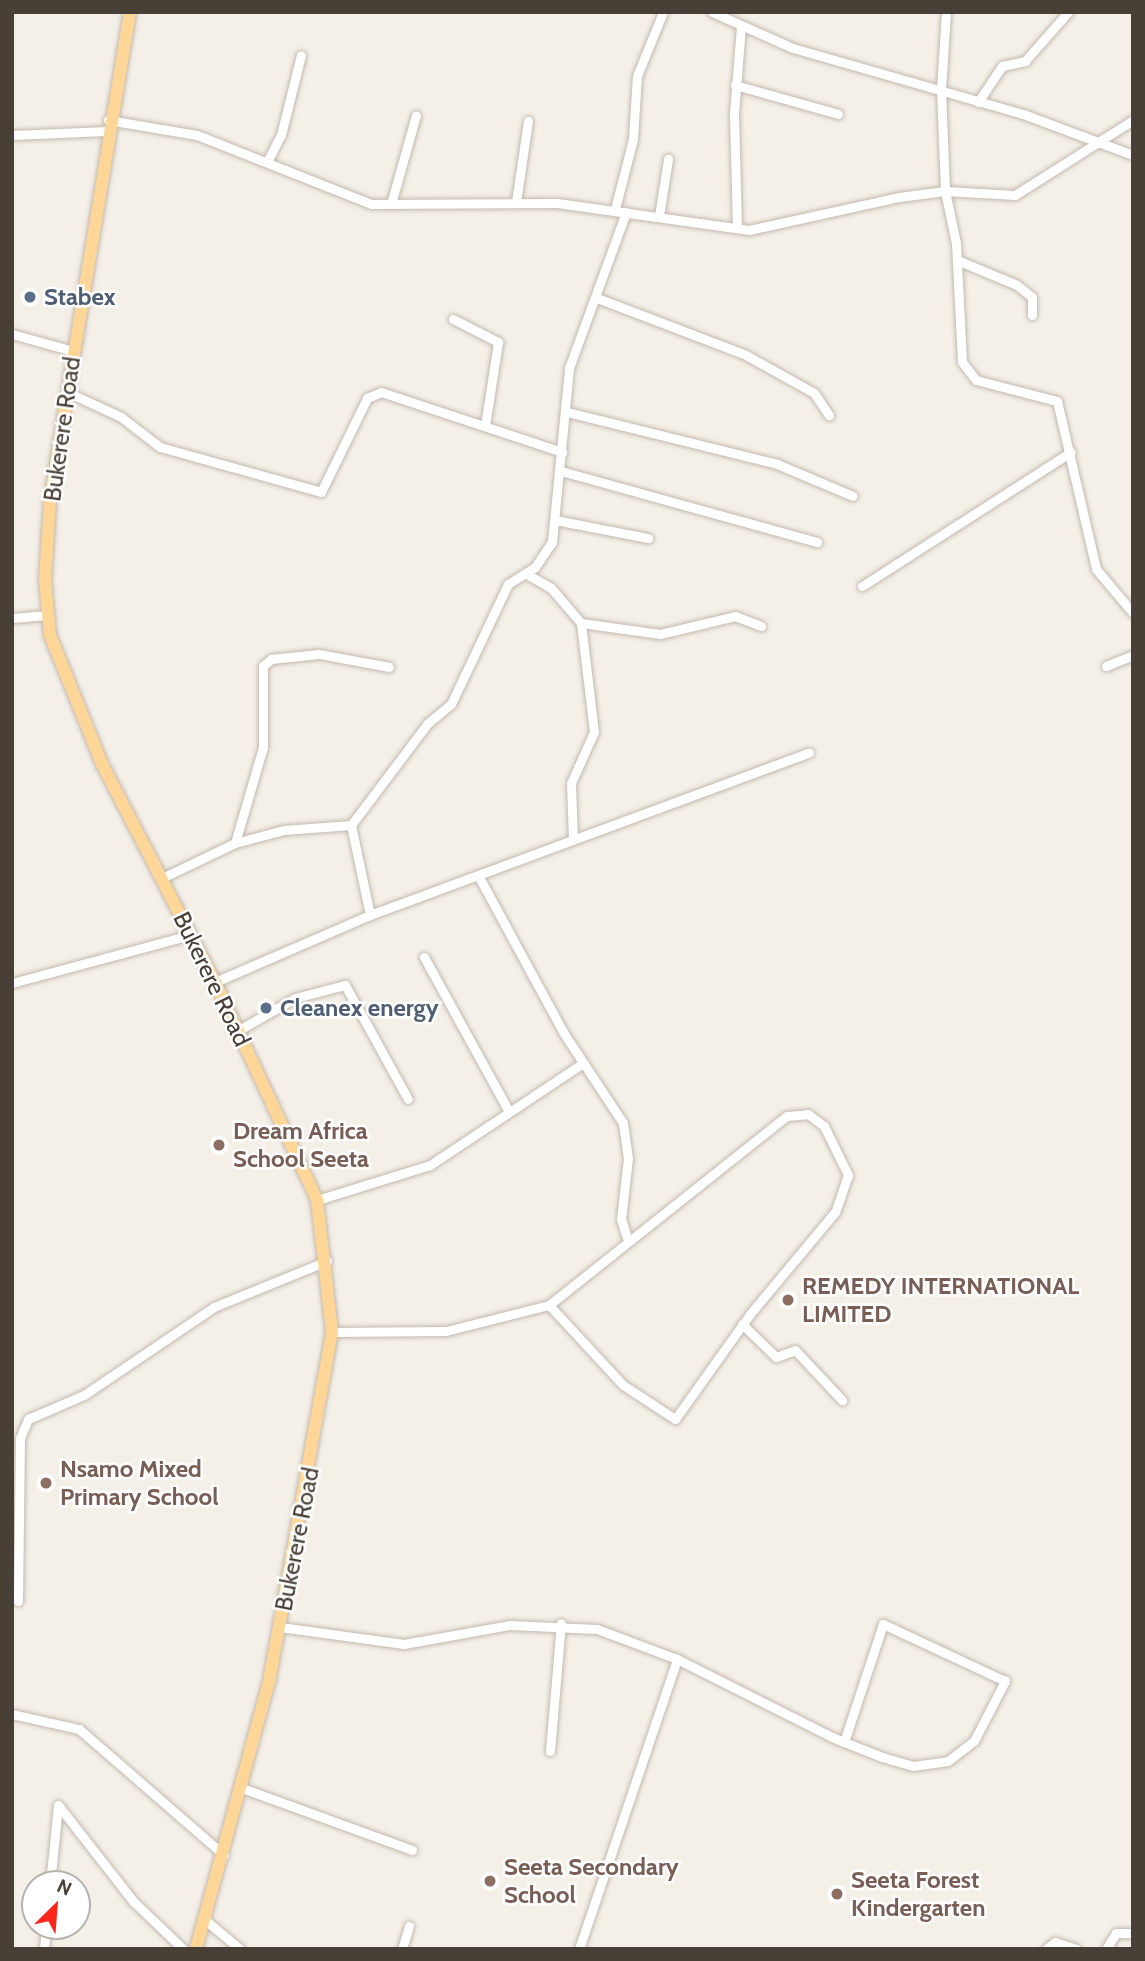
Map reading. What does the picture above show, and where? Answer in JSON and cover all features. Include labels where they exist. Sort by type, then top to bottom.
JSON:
[{"type":"main road","name":"Bukerere Road","points":[[130,12],[107,126],[67,392],[46,545],[47,615],[71,698],[164,877],[317,1200],[327,1261],[332,1332],[280,1627],[242,1788],[196,1949]]},
{"type":"street","points":[[615,209],[633,139],[637,76],[663,12]]},
{"type":"street","points":[[712,12],[793,48],[941,90],[1133,155]]},
{"type":"street","points":[[946,12],[941,90],[945,191],[957,260],[954,282],[966,372],[984,383],[1055,399],[1071,452],[1100,578],[1133,613]]},
{"type":"street","points":[[978,102],[1002,66],[1025,61],[1068,12]]},
{"type":"street","points":[[737,228],[736,85],[741,26]]},
{"type":"street","points":[[267,162],[281,135],[301,55]]},
{"type":"street","points":[[736,85],[838,114]]},
{"type":"street","points":[[391,204],[415,116]]},
{"type":"street","points":[[12,135],[107,126],[197,135],[267,162],[337,196],[391,204],[516,202],[615,209],[737,228],[774,228],[945,191],[1015,195],[1100,144],[1133,120]]},
{"type":"street","points":[[516,202],[528,121]]},
{"type":"street","points":[[659,216],[668,159]]},
{"type":"street","points":[[164,877],[235,843],[284,830],[351,825],[427,724],[451,704],[508,584],[525,573],[552,542],[572,352],[597,298],[626,212]]},
{"type":"street","points":[[957,260],[1017,285],[1032,298],[1032,315]]},
{"type":"street","points":[[597,298],[744,354],[814,393],[830,415]]},
{"type":"street","points":[[453,319],[498,342],[485,426]]},
{"type":"street","points":[[12,334],[73,351]]},
{"type":"street","points":[[67,392],[121,416],[160,447],[321,492],[373,394],[485,426],[562,452]]},
{"type":"street","points":[[566,412],[777,464],[853,496]]},
{"type":"street","points":[[862,586],[1071,452]]},
{"type":"street","points":[[561,471],[817,542]]},
{"type":"street","points":[[555,520],[648,538]]},
{"type":"street","points":[[525,573],[551,588],[581,623],[594,732],[571,783],[573,840]]},
{"type":"street","points":[[12,618],[47,615]]},
{"type":"street","points":[[581,623],[660,634],[735,616],[761,626]]},
{"type":"street","points":[[235,843],[263,747],[263,666],[271,659],[319,654],[389,667]]},
{"type":"street","points":[[1106,666],[1133,655]]},
{"type":"street","points":[[215,982],[370,915],[809,753]]},
{"type":"street","points":[[351,825],[370,915]]},
{"type":"street","points":[[479,877],[583,1063],[623,1123],[628,1158],[621,1219],[627,1238]]},
{"type":"street","points":[[12,983],[190,934]]},
{"type":"street","points":[[424,957],[507,1108]]},
{"type":"street","points":[[237,1031],[295,998],[340,983],[408,1099]]},
{"type":"street","points":[[317,1200],[430,1165],[507,1108],[583,1063]]},
{"type":"street","points":[[332,1332],[446,1331],[549,1305],[627,1238],[787,1116],[816,1117],[844,1164],[846,1187],[827,1224],[742,1324],[673,1419],[623,1385],[549,1305]]},
{"type":"street","points":[[18,1601],[20,1438],[28,1419],[84,1395],[214,1307],[327,1261]]},
{"type":"street","points":[[742,1324],[776,1357],[795,1350],[842,1400]]},
{"type":"street","points":[[280,1627],[404,1644],[469,1628],[561,1623],[628,1637],[844,1742],[913,1766],[948,1761],[974,1741],[1005,1681],[883,1624],[844,1742]]},
{"type":"street","points":[[550,1751],[561,1623]]},
{"type":"street","points":[[579,1949],[677,1659]]},
{"type":"street","points":[[12,1714],[79,1728],[224,1855]]},
{"type":"street","points":[[242,1788],[412,1850]]},
{"type":"street","points":[[51,1870],[58,1805],[133,1901],[183,1949]]},
{"type":"street","points":[[204,1919],[240,1949]]},
{"type":"street","points":[[402,1949],[409,1926]]},
{"type":"street","points":[[1106,1949],[1116,1933],[1133,1933]]},
{"type":"street","points":[[1046,1949],[1055,1942],[1076,1949]]},
{"type":"place","name":"Stabex","points":[[30,297]]},
{"type":"place","name":"Cleanex energy","points":[[266,1008]]},
{"type":"place","name":"Dream Africa School Seeta","points":[[219,1145]]},
{"type":"place","name":"REMEDY INTERNATIONAL LIMITED","points":[[788,1300]]},
{"type":"place","name":"Nsamo Mixed Primary School","points":[[46,1483]]},
{"type":"place","name":"Seeta Secondary School","points":[[490,1881]]},
{"type":"place","name":"Seeta Forest Kindergarten","points":[[837,1894]]}]
